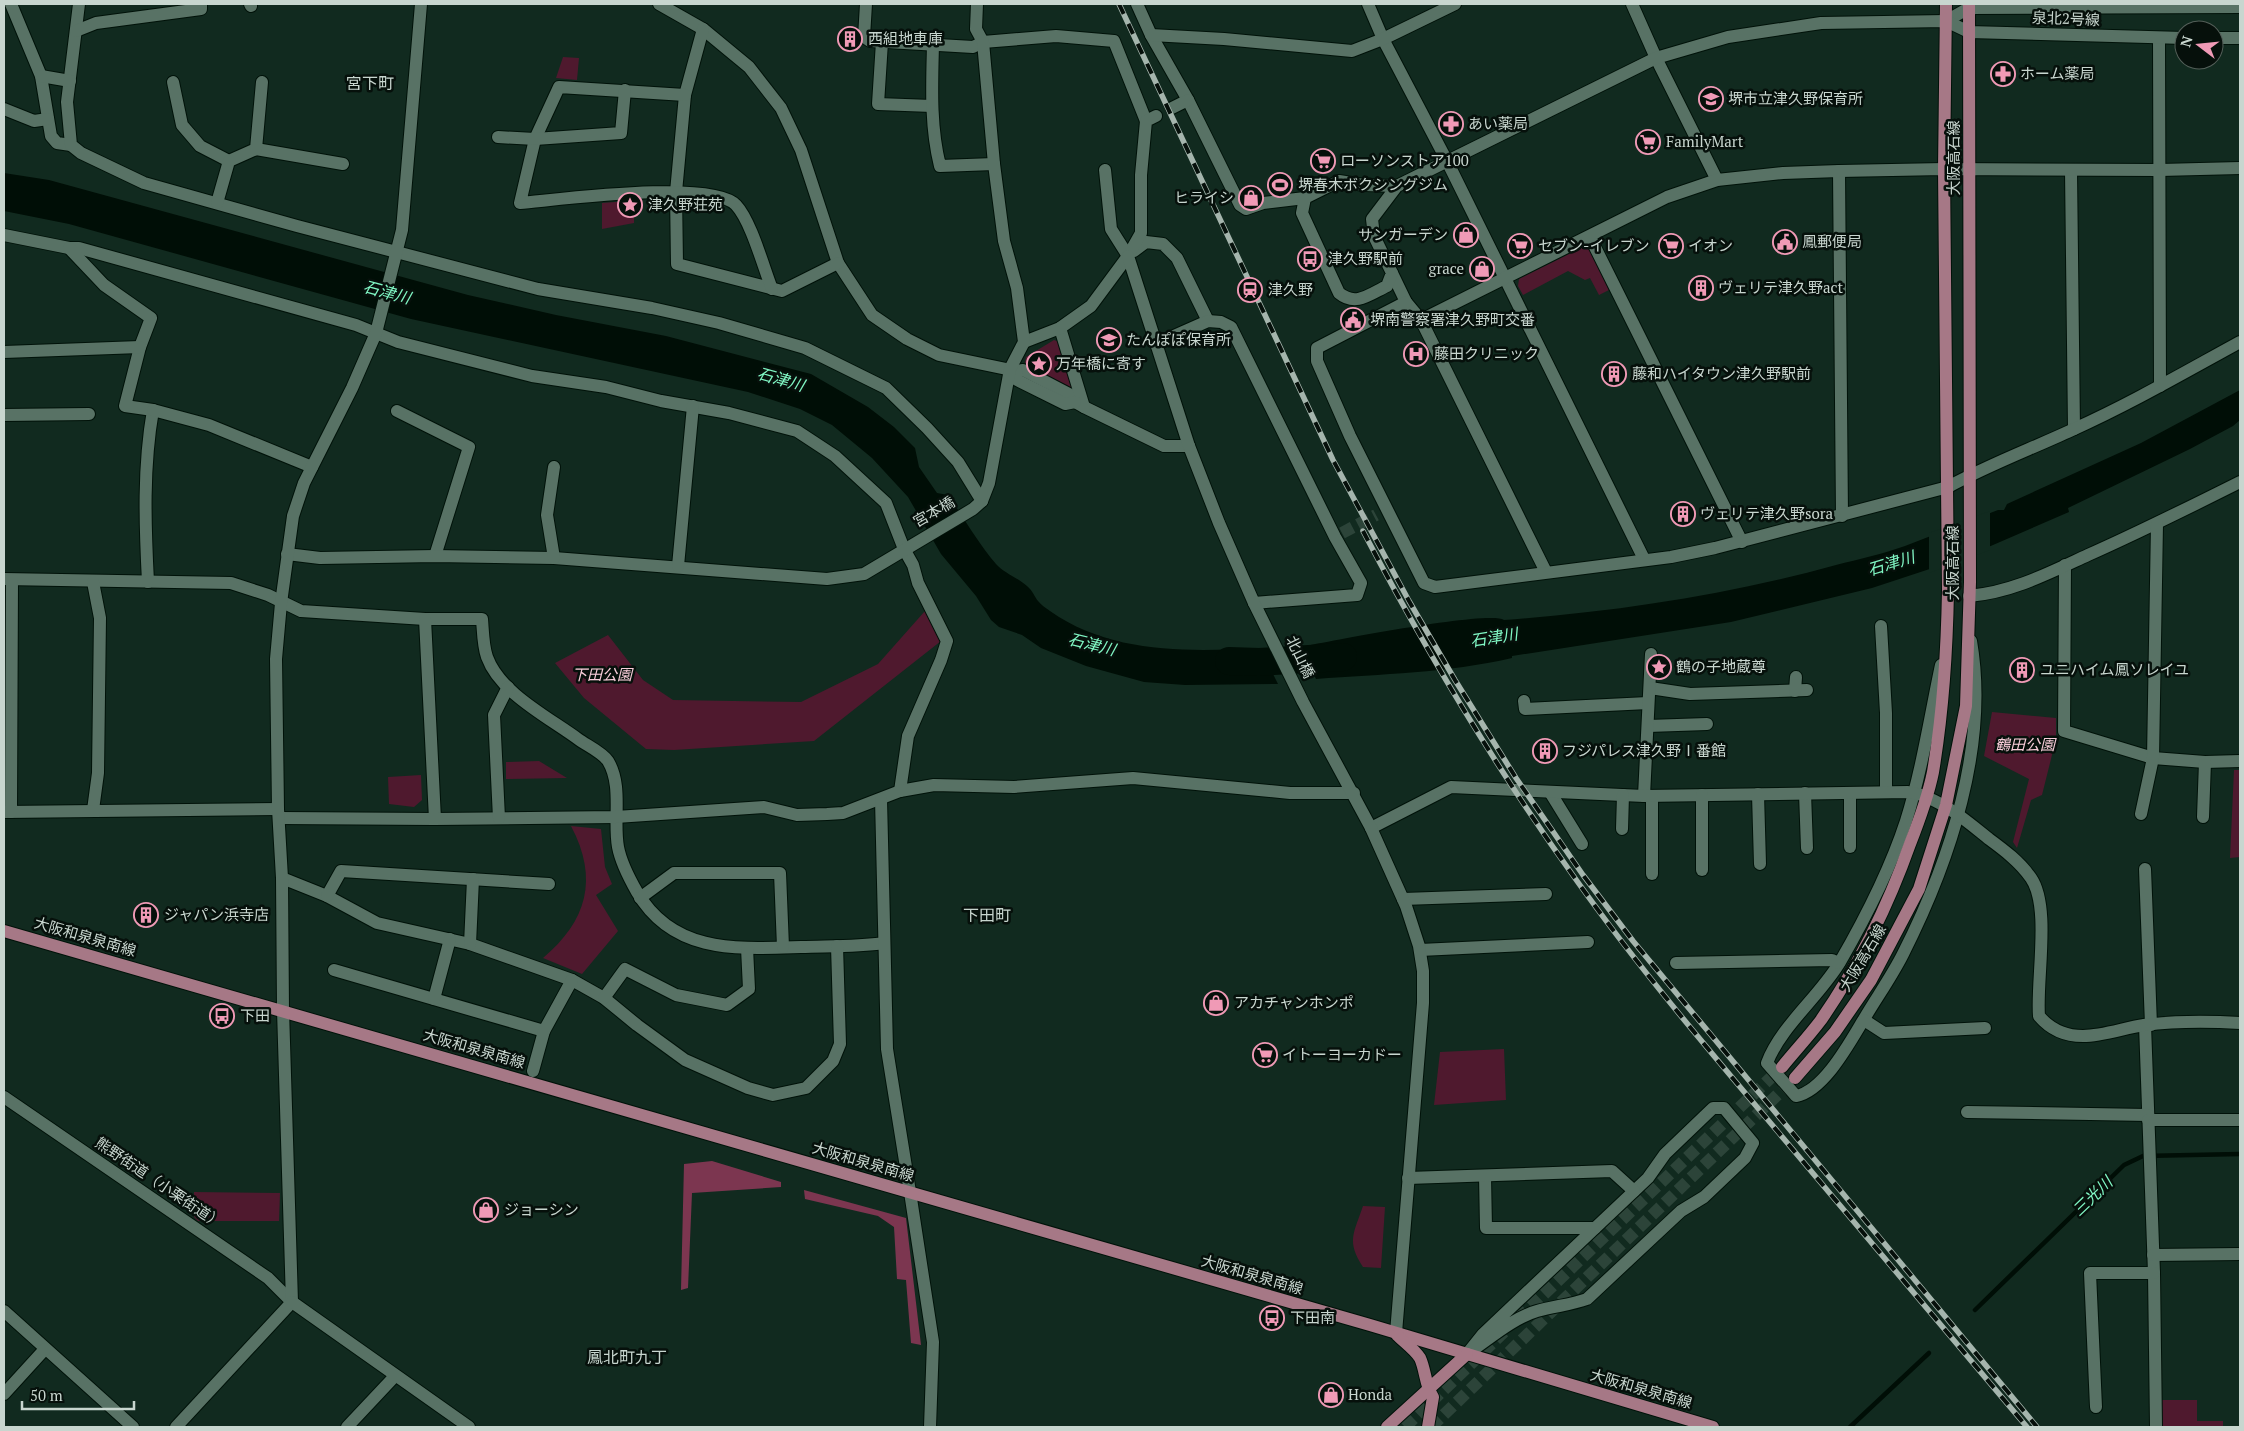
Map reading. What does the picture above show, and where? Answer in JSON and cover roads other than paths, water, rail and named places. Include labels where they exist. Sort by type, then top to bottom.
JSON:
[{"type":"main road","name":"大阪高石線","points":[[1782,1067],[1820,1021],[1875,930],[1895,887],[1926,797],[1932,772],[1942,699],[1948,590],[1944,169],[1946,4]]},
{"type":"main road","name":"大阪高石線","points":[[1795,1078],[1835,1032],[1871,980],[1919,889],[1946,805],[1966,706],[1970,582],[1969,6]]},
{"type":"main road","name":"大阪和泉泉南線","points":[[4,931],[283,1010],[1396,1333],[1713,1427]]},
{"type":"main road","points":[[1396,1333],[1419,1356],[1428,1390],[1433,1397],[1428,1427]]},
{"type":"main road","points":[[1387,1427],[1467,1354]]},
{"type":"street","points":[[11,4],[41,76],[51,136],[57,143],[71,145],[81,152],[144,182],[216,203],[538,289],[652,308],[719,323],[805,348],[886,388],[958,462],[978,505]]},
{"type":"street","points":[[71,145],[67,102],[79,4]]},
{"type":"street","points":[[76,31],[96,22],[201,9],[201,4]]},
{"type":"street","points":[[176,1427],[292,1302],[283,1010],[282,878],[278,813],[276,659],[281,603],[293,516],[304,482],[352,388],[376,333],[397,252],[402,230],[421,4]]},
{"type":"street","points":[[659,4],[703,28],[749,67],[781,108],[801,150],[838,263],[872,315],[906,339],[939,355],[1016,370]]},
{"type":"street","points":[[866,4],[864,37],[870,41],[973,47],[983,42],[1056,36],[1114,41],[1151,118],[1141,175],[1141,233],[1128,256],[1091,306],[1060,328],[1024,342]]},
{"type":"street","points":[[976,4],[976,29],[983,42],[994,164],[1004,241],[1017,288],[1024,342],[989,483],[978,505]]},
{"type":"street","points":[[1137,4],[1150,35],[1188,100],[1240,205],[1246,209],[1262,203],[1306,198],[1339,180],[1364,185],[1397,186]]},
{"type":"street","points":[[1368,4],[1383,39],[1506,278],[1644,559]]},
{"type":"street","points":[[1150,35],[1224,39],[1352,51],[1383,39],[1455,4]]},
{"type":"street","points":[[1632,4],[1656,58],[1717,180]]},
{"type":"street","name":"泉北2号線","points":[[1946,21],[1969,6],[2240,7]]},
{"type":"street","points":[[1546,572],[1421,320],[1406,302],[1392,274],[1374,236],[1372,219],[1397,186],[1656,58],[1728,37],[1821,23],[1946,21]]},
{"type":"street","name":"泉北2号線","points":[[1946,21],[1969,32],[2174,38]]},
{"type":"street","points":[[703,28],[685,95],[676,192],[677,264],[782,291],[838,263]]},
{"type":"street","points":[[2224,38],[2240,38]]},
{"type":"street","points":[[2159,39],[2160,386]]},
{"type":"street","points":[[882,42],[878,104],[932,106]]},
{"type":"street","points":[[933,45],[932,106],[936,150],[940,166],[994,164]]},
{"type":"street","points":[[41,76],[70,82]]},
{"type":"street","points":[[173,82],[182,125],[200,146],[229,161]]},
{"type":"street","points":[[256,149],[262,82]]},
{"type":"street","points":[[685,95],[559,87],[536,140],[520,204],[615,194],[676,192],[720,196],[734,203],[744,216],[772,289]]},
{"type":"street","points":[[498,137],[536,140],[622,133],[625,90]]},
{"type":"street","points":[[1172,108],[1188,100]]},
{"type":"street","points":[[4,109],[34,121],[48,119]]},
{"type":"street","points":[[216,203],[229,161],[256,149],[343,164]]},
{"type":"street","points":[[1421,320],[1667,197],[1717,180],[1783,173],[1839,171],[2240,168]]},
{"type":"street","name":"北山橋","points":[[1105,170],[1111,229],[1128,256],[1189,446],[1219,523],[1254,603],[1303,702],[1354,793],[1371,828],[1403,899],[1420,950],[1423,971],[1423,1003],[1396,1333]]},
{"type":"street","points":[[2071,170],[2074,429]]},
{"type":"street","points":[[1839,171],[1842,516]]},
{"type":"street","points":[[1306,198],[1302,214],[1340,293],[1348,299],[1356,300],[1387,286],[1392,274]]},
{"type":"street","points":[[4,235],[69,248],[80,248],[131,261],[376,333],[398,342],[532,376],[606,387],[729,413],[797,432],[818,444],[859,476],[886,503],[908,546],[947,641],[941,660],[908,736],[900,791]]},
{"type":"street","points":[[1590,237],[1742,542]]},
{"type":"street","points":[[1128,256],[1146,242],[1163,244],[1177,258],[1208,321]]},
{"type":"street","points":[[69,248],[104,286],[151,318],[140,347],[125,406],[153,410],[208,425],[312,467]]},
{"type":"street","points":[[1406,302],[1318,348],[1317,361],[1381,512],[1424,582],[1435,587],[1671,557],[1742,542],[1948,487],[2074,429],[2160,386],[2240,342]]},
{"type":"street","points":[[1156,344],[1208,321],[1221,322],[1231,326],[1362,583],[1357,595],[1254,603]]},
{"type":"street","points":[[1060,328],[1077,402]]},
{"type":"street","points":[[4,352],[140,347]]},
{"type":"street","points":[[1016,370],[1017,380],[1065,404],[1077,402],[1164,446],[1189,446]]},
{"type":"street","points":[[678,566],[693,406]]},
{"type":"street","points":[[148,582],[144,509],[147,444],[153,410]]},
{"type":"street","points":[[397,411],[469,448],[435,556]]},
{"type":"street","points":[[4,415],[89,414]]},
{"type":"street","points":[[554,466],[548,515],[554,558]]},
{"type":"street","points":[[1969,596],[1988,594],[2012,588],[2048,575],[2065,565],[2157,524],[2240,482]]},
{"type":"street","name":"宮本橋","points":[[287,554],[320,558],[435,556],[554,558],[678,566],[827,579],[864,574],[978,505]]},
{"type":"street","points":[[2141,814],[2153,758],[2157,524]]},
{"type":"street","points":[[2065,565],[2064,732],[2153,758],[2205,762],[2240,761]]},
{"type":"street","points":[[884,943],[747,948],[710,944],[673,931],[658,921],[648,910],[627,875],[618,847],[616,817],[615,779],[607,760],[508,687],[496,675],[486,655],[482,619],[425,619],[301,611],[261,593],[231,583],[8,580],[7,812],[92,810],[278,813],[435,819],[616,817],[764,808],[797,815],[843,813],[900,791],[934,785],[1014,787],[1133,778],[1290,793],[1354,793]]},
{"type":"street","points":[[92,810],[98,773],[100,618],[93,582]]},
{"type":"street","points":[[425,619],[435,819]]},
{"type":"street","points":[[1881,626],[1886,713],[1886,792]]},
{"type":"street","points":[[1947,634],[1914,793],[1904,826],[1881,886],[1839,963],[1818,993],[1772,1048],[1767,1063],[1796,1096],[1806,1094],[1820,1081],[1850,1045],[1903,954],[1943,864],[1958,814],[1976,714],[1976,671],[1969,628]]},
{"type":"street","points":[[1651,654],[1648,703],[1648,796],[1652,874]]},
{"type":"street","points":[[1650,688],[1690,694],[1801,690],[1796,677]]},
{"type":"street","points":[[499,818],[494,715],[508,687]]},
{"type":"street","points":[[1524,701],[1524,709],[1648,703]]},
{"type":"street","points":[[1648,726],[1708,724]]},
{"type":"street","points":[[2203,817],[2205,762]]},
{"type":"street","points":[[1371,828],[1451,787],[1648,796],[1914,793],[1946,805],[2012,857],[2031,878],[2038,892],[2041,913],[2039,1016],[2047,1027],[2083,1036],[2148,1025],[2215,1022],[2240,1024]]},
{"type":"street","points":[[1550,792],[1582,844]]},
{"type":"street","points":[[1805,793],[1807,848]]},
{"type":"street","points":[[1850,793],[1850,847]]},
{"type":"street","points":[[1758,794],[1760,864]]},
{"type":"street","points":[[1622,828],[1624,795]]},
{"type":"street","points":[[1702,795],[1702,870]]},
{"type":"street","points":[[881,799],[886,1049],[933,1342],[930,1427]]},
{"type":"street","points":[[2145,869],[2148,1117],[2154,1273],[2156,1427]]},
{"type":"street","points":[[327,896],[341,871],[549,884]]},
{"type":"street","points":[[640,898],[674,873],[780,873],[783,947]]},
{"type":"street","points":[[282,878],[327,896],[378,923],[470,944],[572,980],[604,998],[685,1060],[748,1088],[773,1094],[806,1088],[833,1061],[840,1044],[838,946]]},
{"type":"street","points":[[470,944],[473,880]]},
{"type":"street","points":[[1403,899],[1546,894]]},
{"type":"street","points":[[434,999],[450,939]]},
{"type":"street","points":[[1420,950],[1588,942]]},
{"type":"street","points":[[604,998],[626,970],[676,995],[727,1005],[749,989],[747,948]]},
{"type":"street","points":[[1676,964],[1832,960],[1839,963]]},
{"type":"street","points":[[334,970],[544,1031]]},
{"type":"street","points":[[532,1071],[544,1031],[572,980]]},
{"type":"street","points":[[1864,1020],[1884,1033],[1985,1028]]},
{"type":"street","name":"熊野街道（小栗街道）","points":[[4,1097],[268,1278],[292,1302],[395,1376]]},
{"type":"street","points":[[1713,1108],[1724,1108],[1753,1143],[1745,1158],[1704,1197],[1681,1211],[1587,1299],[1569,1306],[1537,1311],[1510,1323],[1467,1354],[1483,1334],[1648,1178],[1665,1154],[1713,1108]]},
{"type":"street","points":[[1967,1112],[2240,1120]]},
{"type":"street","points":[[1408,1178],[1612,1171],[1634,1192]]},
{"type":"street","points":[[1485,1176],[1486,1228],[1595,1228]]},
{"type":"street","points":[[2153,1255],[2240,1254]]},
{"type":"street","points":[[2096,1407],[2090,1273],[2154,1273]]},
{"type":"street","points":[[4,1311],[133,1427]]},
{"type":"street","points":[[4,1394],[45,1348]]},
{"type":"street","points":[[347,1427],[395,1376],[468,1427]]},
{"type":"water","points":[[4,173],[49,180],[468,295],[556,315],[666,336],[811,374],[868,407],[894,427],[915,448],[919,467],[937,493],[948,495],[989,556],[1003,570],[1027,586],[1039,602],[1050,611],[1074,625],[1125,643],[1178,649],[1260,648],[1278,684],[1185,685],[1144,682],[1086,666],[1041,648],[1022,635],[999,627],[991,620],[976,596],[941,554],[908,497],[872,458],[832,425],[800,409],[748,392],[411,319],[69,224],[4,211]]},
{"type":"water","points":[[2240,390],[2240,420],[2233,426],[2068,508],[2069,512],[1963,558],[1872,588],[1731,622],[1512,656],[1512,658],[1488,663],[1439,670],[1316,679],[1300,647],[1469,619],[1492,618],[1504,620],[1545,617],[1671,601],[1795,576],[1880,554],[1998,510],[2004,510],[2007,504],[2141,443]]},
{"type":"waterway","name":"石津川","points":[[1229,661],[1259,662],[1343,657]]},
{"type":"waterway","name":"三光川","points":[[1975,1310],[2124,1165],[2143,1156],[2240,1154]]},
{"type":"waterway","name":"三光川","points":[[1850,1427],[1929,1353]]},
{"type":"tunnel","points":[[1342,533],[1376,515]]},
{"type":"tunnel","points":[[1518,1319],[1782,1067]]},
{"type":"tunnel","points":[[1431,1427],[1795,1078]]},
{"type":"tunnel","points":[[1405,1427],[1504,1332]]},
{"type":"railway","points":[[1119,4],[1333,460],[1409,601],[1455,680],[1516,778],[1583,875],[1633,941],[2037,1427]]},
{"type":"railway","points":[[1363,531],[1412,622],[1491,754],[1547,839],[1601,914],[1704,1044],[2027,1427]]},
{"type":"place","name":"西組地車庫","points":[[850,39]]},
{"type":"place","name":"ホーム薬局","points":[[2003,74]]},
{"type":"place","name":"堺市立津久野保育所","points":[[1711,99]]},
{"type":"place","name":"あい薬局","points":[[1451,124]]},
{"type":"place","name":"FamilyMart","points":[[1648,142]]},
{"type":"place","name":"ローソンストア100","points":[[1323,161]]},
{"type":"place","name":"堺春木ボクシングジム","points":[[1280,185]]},
{"type":"place","name":"ヒライシ","points":[[1251,198]]},
{"type":"place","name":"津久野荘苑","points":[[630,205]]},
{"type":"place","name":"サンガーデン","points":[[1466,235]]},
{"type":"place","name":"鳳郵便局","points":[[1785,242]]},
{"type":"place","name":"セブン-イレブン","points":[[1520,246]]},
{"type":"place","name":"イオン","points":[[1671,246]]},
{"type":"place","name":"津久野駅前","points":[[1310,259]]},
{"type":"place","name":"grace","points":[[1482,269]]},
{"type":"place","name":"ヴェリテ津久野act","points":[[1701,288]]},
{"type":"place","name":"津久野","points":[[1250,290]]},
{"type":"place","name":"堺南警察署津久野町交番","points":[[1353,320]]},
{"type":"place","name":"たんぽぽ保育所","points":[[1109,340]]},
{"type":"place","name":"藤田クリニック","points":[[1416,354]]},
{"type":"place","name":"万年橋に寄す","points":[[1039,364]]},
{"type":"place","name":"藤和ハイタウン津久野駅前","points":[[1614,374]]},
{"type":"place","name":"ヴェリテ津久野sora","points":[[1683,514]]},
{"type":"place","name":"鶴の子地蔵尊","points":[[1659,667]]},
{"type":"place","name":"ユニハイム鳳ソレイユ","points":[[2022,670]]},
{"type":"place","name":"フジパレス津久野Ⅰ番館","points":[[1545,751]]},
{"type":"place","name":"ジャパン浜寺店","points":[[146,915]]},
{"type":"place","name":"アカチャンホンポ","points":[[1216,1003]]},
{"type":"place","name":"下田","points":[[222,1016]]},
{"type":"place","name":"イトーヨーカドー","points":[[1265,1055]]},
{"type":"place","name":"ジョーシン","points":[[486,1210]]},
{"type":"place","name":"下田南","points":[[1272,1318]]},
{"type":"place","name":"Honda","points":[[1331,1395]]},
{"type":"district","name":"宮下町","points":[[370,83]]},
{"type":"district","name":"下田町","points":[[987,915]]},
{"type":"district","name":"鳳北町九丁","points":[[627,1357]]},
{"type":"park label","name":"下田公園","points":[[602,675]]},
{"type":"park label","name":"鶴田公園","points":[[2025,745]]}]
